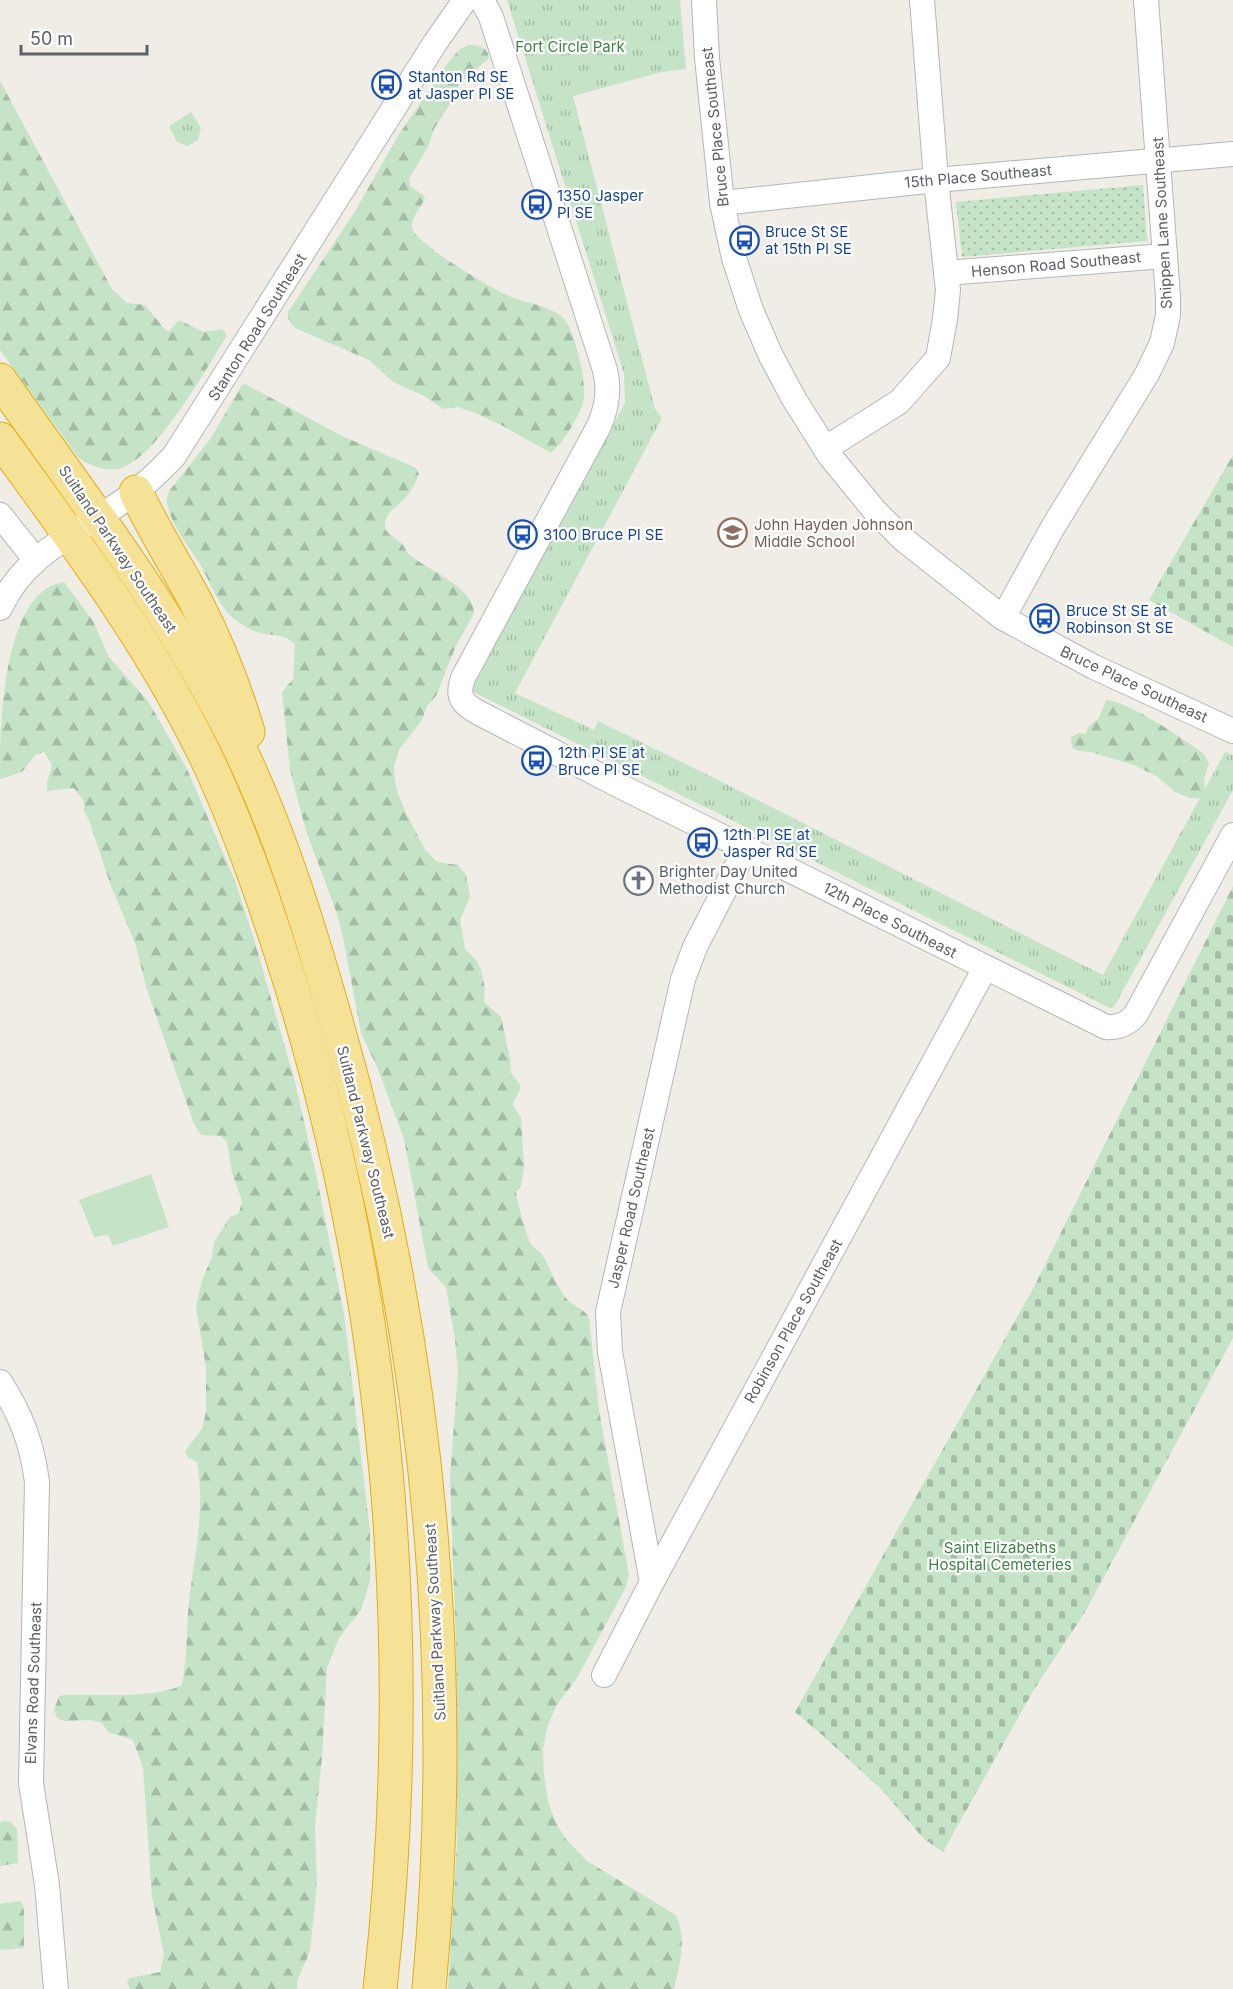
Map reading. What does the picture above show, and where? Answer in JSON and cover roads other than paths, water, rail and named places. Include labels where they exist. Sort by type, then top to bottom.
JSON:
[{"type":"highway","name":"Suitland Parkway Southeast","points":[[0,380],[134,567],[189,655],[235,740],[278,841],[318,962],[355,1087],[384,1209],[400,1292],[417,1394],[433,1548],[440,1676],[439,1839],[429,1989]]},
{"type":"highway","points":[[0,440],[70,536],[136,634],[166,683],[205,756],[262,893],[297,1004],[318,1082],[341,1180],[373,1362],[385,1466],[392,1568],[396,1689],[395,1763],[389,1890],[380,1989]]},
{"type":"highway","points":[[136,492],[198,606],[229,677],[249,736],[278,841]]},
{"type":"street","name":"Stanton Road Southeast","points":[[0,608],[17,579],[35,559],[136,492],[160,471],[186,439],[435,43],[465,0]]},
{"type":"street","name":"12th Place Southeast","points":[[482,0],[491,17],[606,370],[608,387],[607,406],[599,426],[464,676],[460,686],[461,699],[471,709],[1106,1027],[1120,1027],[1136,1014],[1233,835]]},
{"type":"street","name":"Bruce Place Southeast","points":[[704,0],[707,58],[722,203],[734,258],[751,310],[784,380],[825,448],[852,484],[903,539],[1003,618],[1095,667],[1233,730]]},
{"type":"street","points":[[825,448],[899,402],[938,358],[948,290],[936,180],[922,0]]},
{"type":"street","name":"Shippen Lane Southeast","points":[[1003,618],[1053,527],[1147,374],[1162,343],[1168,315],[1159,160],[1146,0]]},
{"type":"street","name":"15th Place Southeast","points":[[722,203],[936,180],[1233,154]]},
{"type":"street","name":"Henson Road Southeast","points":[[946,273],[1165,256]]},
{"type":"street","points":[[0,515],[35,559]]},
{"type":"street","name":"Jasper Road Southeast","points":[[652,1582],[610,1352],[608,1312],[685,972],[695,947],[746,848]]},
{"type":"street","name":"Robinson Place Southeast","points":[[604,1676],[652,1582],[985,968]]},
{"type":"street","name":"Elvans Road Southeast","points":[[0,1382],[16,1406],[24,1425],[37,1482],[30,1783],[47,1885],[56,1989]]},
{"type":"place","name":"Stanton Rd SE at Jasper Pl SE","points":[[387,85]]},
{"type":"place","name":"1350 Jasper Pl SE","points":[[536,204]]},
{"type":"place","name":"Bruce St SE at 15th Pl SE","points":[[744,240]]},
{"type":"place","name":"John Hayden Johnson Middle School","points":[[733,533]]},
{"type":"place","name":"3100 Bruce Pl SE","points":[[522,534]]},
{"type":"place","name":"Bruce St SE at Robinson St SE","points":[[1045,619]]},
{"type":"place","name":"12th Pl SE at Bruce Pl SE","points":[[537,761]]},
{"type":"place","name":"12th Pl SE at Jasper Rd SE","points":[[702,843]]},
{"type":"place","name":"Brighter Day United Methodist Church","points":[[638,880]]},
{"type":"park label","name":"Fort Circle Park","points":[[570,46]]},
{"type":"park label","name":"Saint Elizabeths Hospital Cemeteries","points":[[1000,1556]]}]
